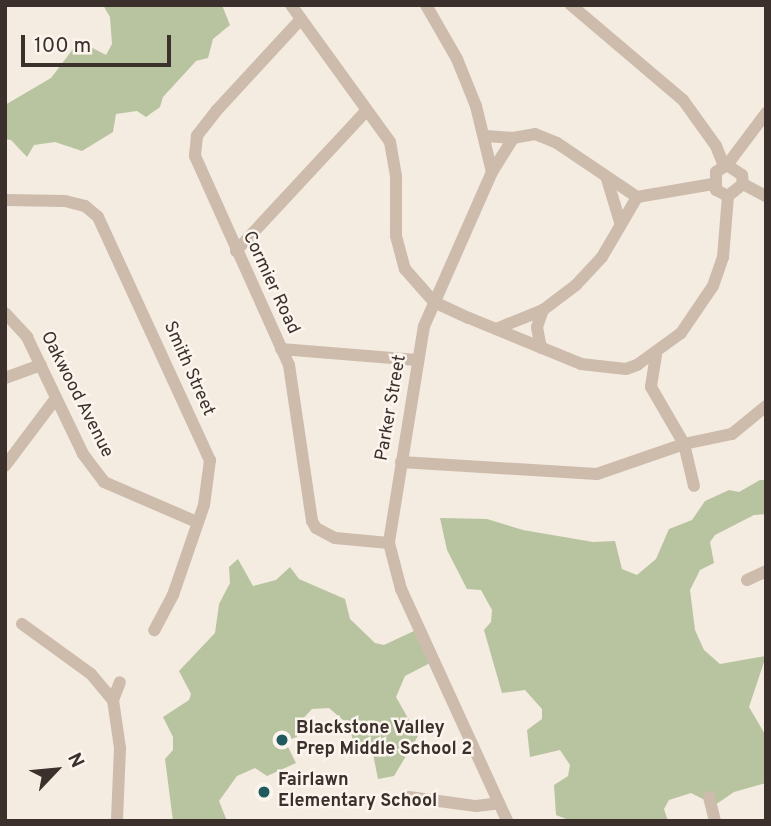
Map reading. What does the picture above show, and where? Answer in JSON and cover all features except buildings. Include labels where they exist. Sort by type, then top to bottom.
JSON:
[{"type":"street","points":[[291,5],[367,110],[393,154],[401,259],[412,282],[434,302],[581,365],[626,369],[656,355],[681,333],[713,286],[723,257],[728,196],[743,184]]},
{"type":"street","points":[[426,5],[457,59],[485,136],[492,172]]},
{"type":"street","points":[[571,5],[677,95],[716,146],[726,166],[742,175],[743,184]]},
{"type":"street","name":"Cormier Road","points":[[300,19],[217,110],[195,143],[195,156],[292,379],[316,528],[335,538],[389,543]]},
{"type":"street","points":[[236,251],[367,110]]},
{"type":"street","points":[[728,196],[720,194],[713,184],[716,172],[726,166],[766,113]]},
{"type":"street","points":[[485,136],[546,138],[637,197],[713,184]]},
{"type":"street","name":"Parker Street","points":[[507,821],[401,589],[389,543],[417,360],[434,302],[492,172],[513,138]]},
{"type":"street","points":[[607,179],[620,222]]},
{"type":"street","points":[[743,184],[766,196]]},
{"type":"street","points":[[496,329],[543,310],[589,272],[637,197]]},
{"type":"street","name":"Smith Street","points":[[5,200],[57,200],[85,206],[107,229],[210,460],[210,485],[173,595],[154,630]]},
{"type":"street","points":[[541,348],[537,327],[543,310]]},
{"type":"street","name":"Oakwood Avenue","points":[[5,313],[27,337],[83,454],[104,482],[197,522]]},
{"type":"street","points":[[281,349],[417,360]]},
{"type":"street","points":[[651,387],[656,355]]},
{"type":"street","points":[[5,378],[41,365]]},
{"type":"street","points":[[626,369],[651,387],[684,444],[694,486]]},
{"type":"street","points":[[5,466],[56,398]]},
{"type":"street","points":[[401,461],[597,474],[684,444],[732,434],[766,406]]},
{"type":"street","points":[[747,580],[766,572]]},
{"type":"street","points":[[22,624],[90,674],[113,700]]},
{"type":"street","points":[[117,821],[120,748],[113,700],[120,682]]},
{"type":"street","points":[[409,797],[476,806],[499,803]]},
{"type":"street","points":[[709,797],[715,821]]},
{"type":"green space","points":[[103,5],[222,5],[230,25],[213,39],[208,58],[196,61],[163,97],[160,107],[146,117],[137,111],[116,114],[113,132],[82,151],[55,142],[34,145],[27,157],[11,140],[5,139],[5,105],[51,78],[79,41],[106,55],[112,44],[110,17]]},
{"type":"green space","points":[[760,480],[766,480],[766,514],[754,515],[715,535],[710,542],[714,563],[700,570],[690,590],[695,630],[704,650],[720,664],[766,656],[749,707],[766,736],[766,783],[734,792],[715,805],[691,793],[669,800],[664,809],[668,821],[571,821],[556,815],[554,785],[568,776],[570,765],[560,750],[530,757],[527,730],[542,719],[542,709],[525,690],[502,693],[484,630],[491,622],[492,610],[481,590],[467,589],[447,550],[440,518],[487,519],[523,530],[593,542],[615,541],[622,569],[637,575],[656,559],[669,529],[692,520],[705,501],[729,490],[739,492]]},
{"type":"green space","points":[[238,559],[253,586],[276,580],[290,567],[299,579],[345,599],[350,619],[375,643],[384,645],[416,630],[432,662],[405,676],[396,697],[418,736],[394,776],[378,779],[373,754],[353,742],[350,726],[329,708],[312,709],[296,726],[297,737],[285,741],[296,763],[267,776],[255,768],[237,776],[219,801],[227,821],[173,821],[165,759],[173,750],[173,737],[163,717],[189,700],[191,694],[179,671],[215,633],[219,604],[230,583],[229,567]]},
{"type":"place","name":"Blackstone Valley Prep Middle School 2","points":[[282,740]]},
{"type":"place","name":"Fairlawn Elementary School","points":[[264,792]]}]
